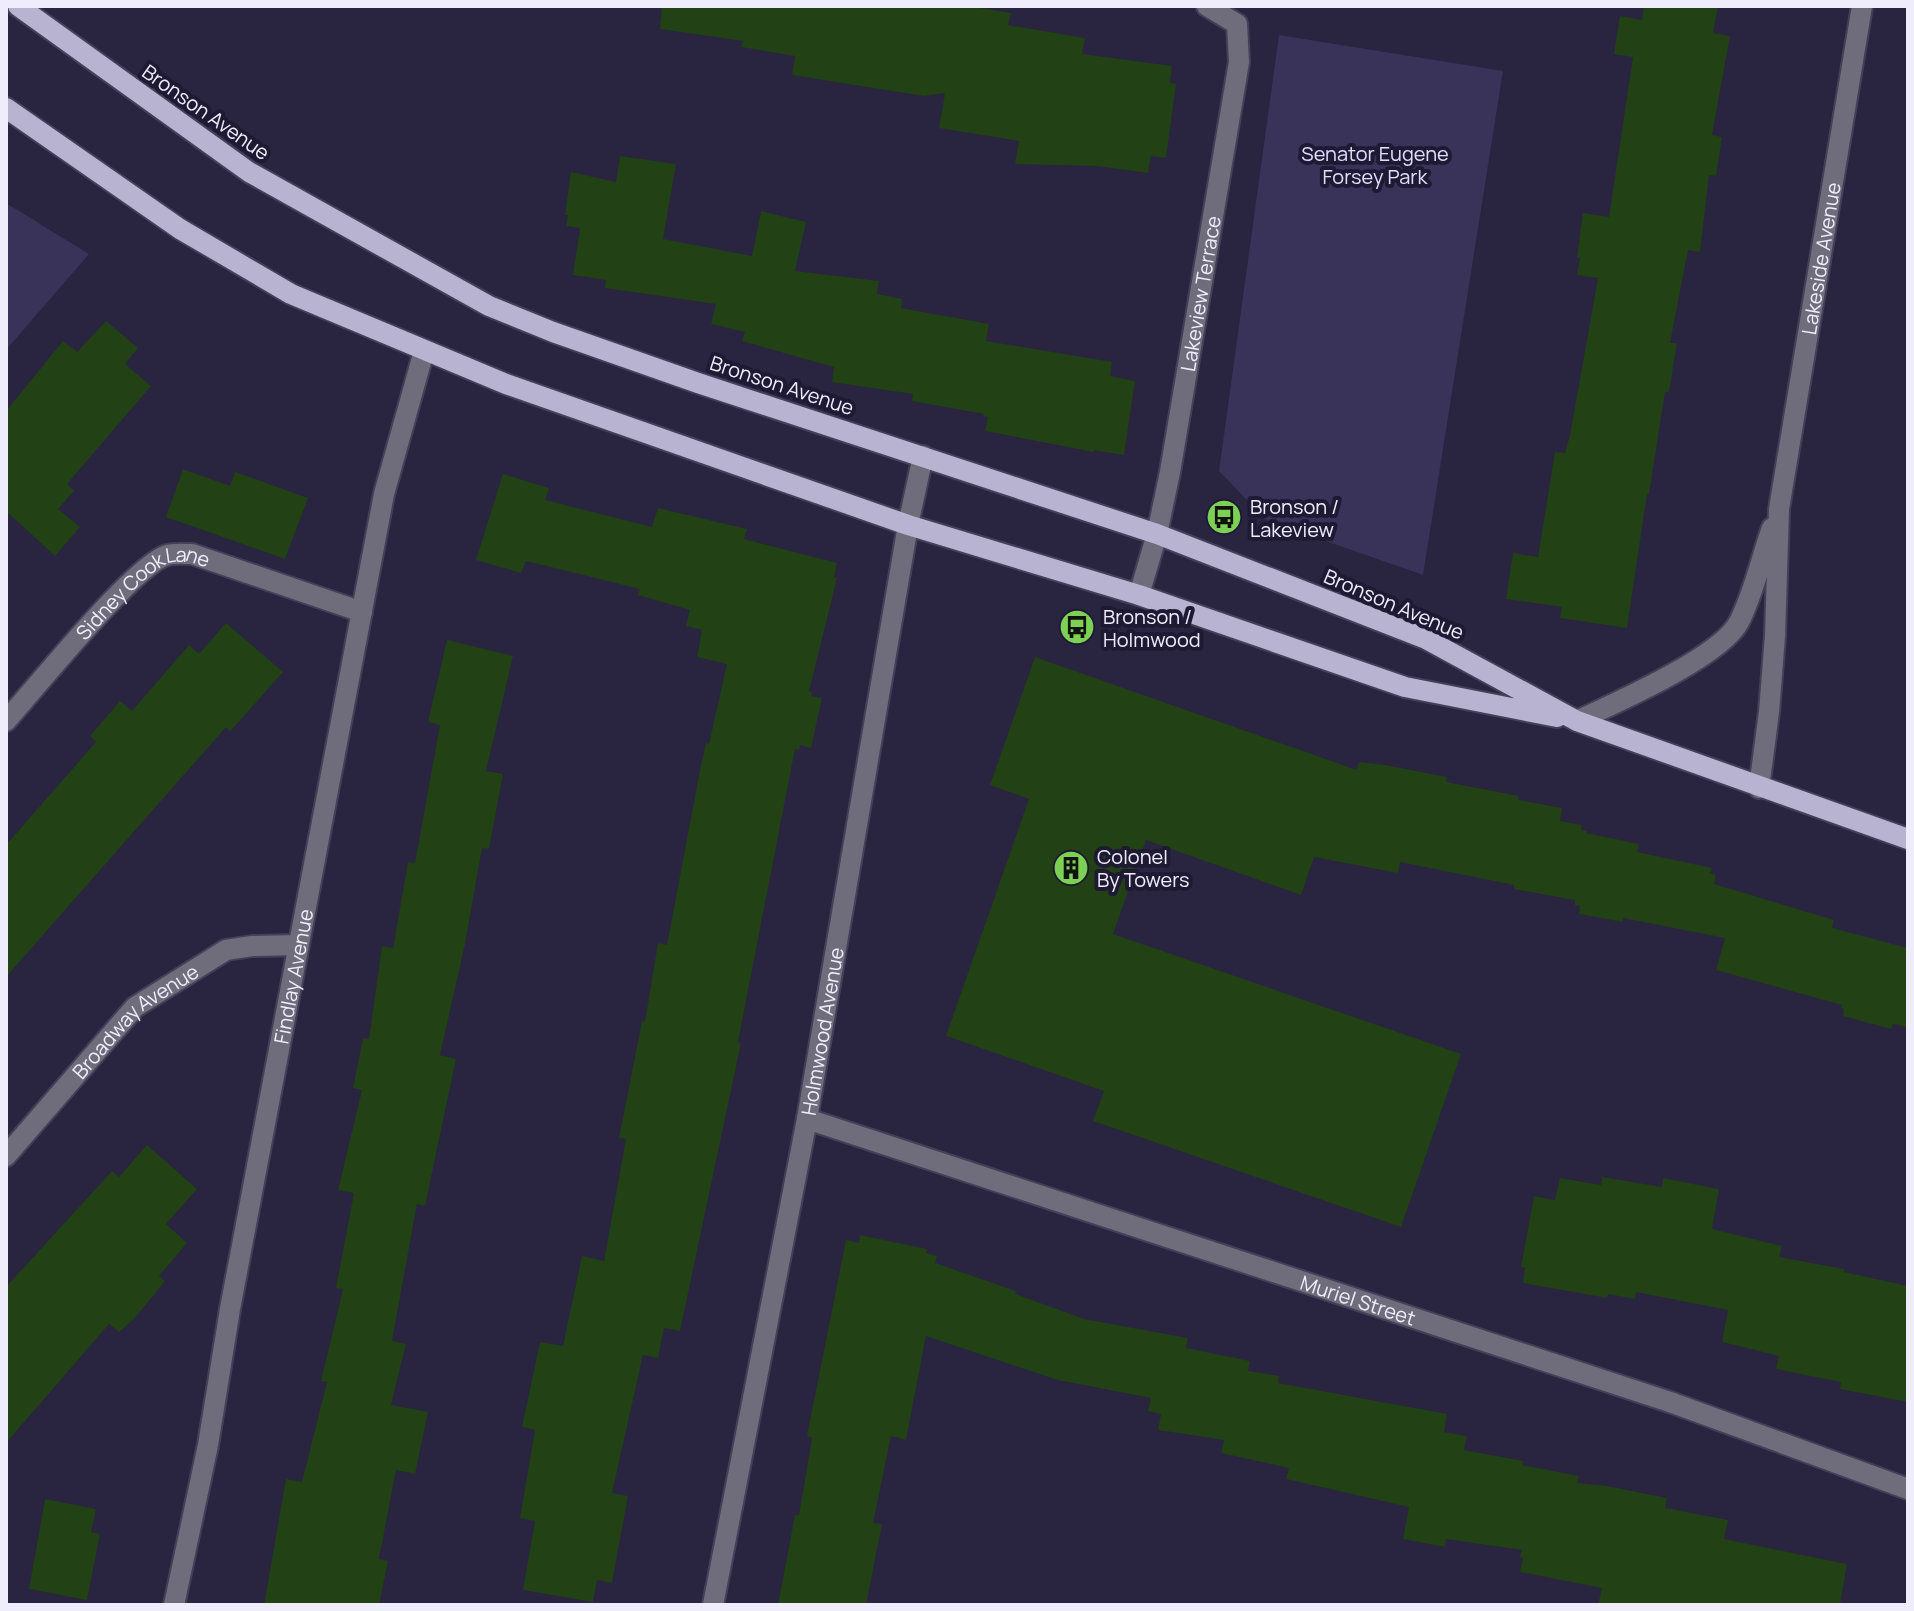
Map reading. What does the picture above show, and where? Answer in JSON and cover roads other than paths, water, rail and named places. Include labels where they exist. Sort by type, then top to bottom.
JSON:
[{"type":"main road","name":"Bronson Avenue","points":[[18,6],[249,172],[489,306],[698,383],[1157,534],[1426,639],[1577,721],[1908,839]]},
{"type":"main road","name":"Bronson Avenue","points":[[6,108],[180,229],[291,294],[506,384],[908,525],[1139,595],[1405,687],[1577,721]]},
{"type":"street","name":"Lakeview Terrace","points":[[1139,595],[1157,534],[1239,62],[1237,24],[1207,6]]},
{"type":"street","name":"Lakeside Avenue","points":[[1759,788],[1775,636],[1779,509],[1862,6]]},
{"type":"street","name":"Findlay Avenue","points":[[174,1605],[208,1445],[230,1309],[384,494],[424,351]]},
{"type":"street","name":"Holmwood Avenue","points":[[713,1605],[807,1119],[908,525],[923,456]]},
{"type":"street","name":"Lakeside Avenue","points":[[1577,721],[1665,678],[1723,642],[1739,623],[1779,509]]},
{"type":"street","name":"Sidney Cook Lane","points":[[6,721],[127,585],[150,564],[167,555],[192,554],[362,612]]},
{"type":"street","name":"Broadway Avenue","points":[[6,1156],[135,1007],[226,950],[299,945]]},
{"type":"street","name":"Muriel Street","points":[[807,1119],[1670,1402],[1908,1489]]},
{"type":"place","name":"Bronson / Lakeview","points":[[1224,517]]},
{"type":"place","name":"Bronson / Holmwood","points":[[1077,627]]},
{"type":"place","name":"Colonel By Towers","points":[[1071,868]]},
{"type":"park label","name":"Senator Eugene Forsey Park","points":[[1375,164]]}]
